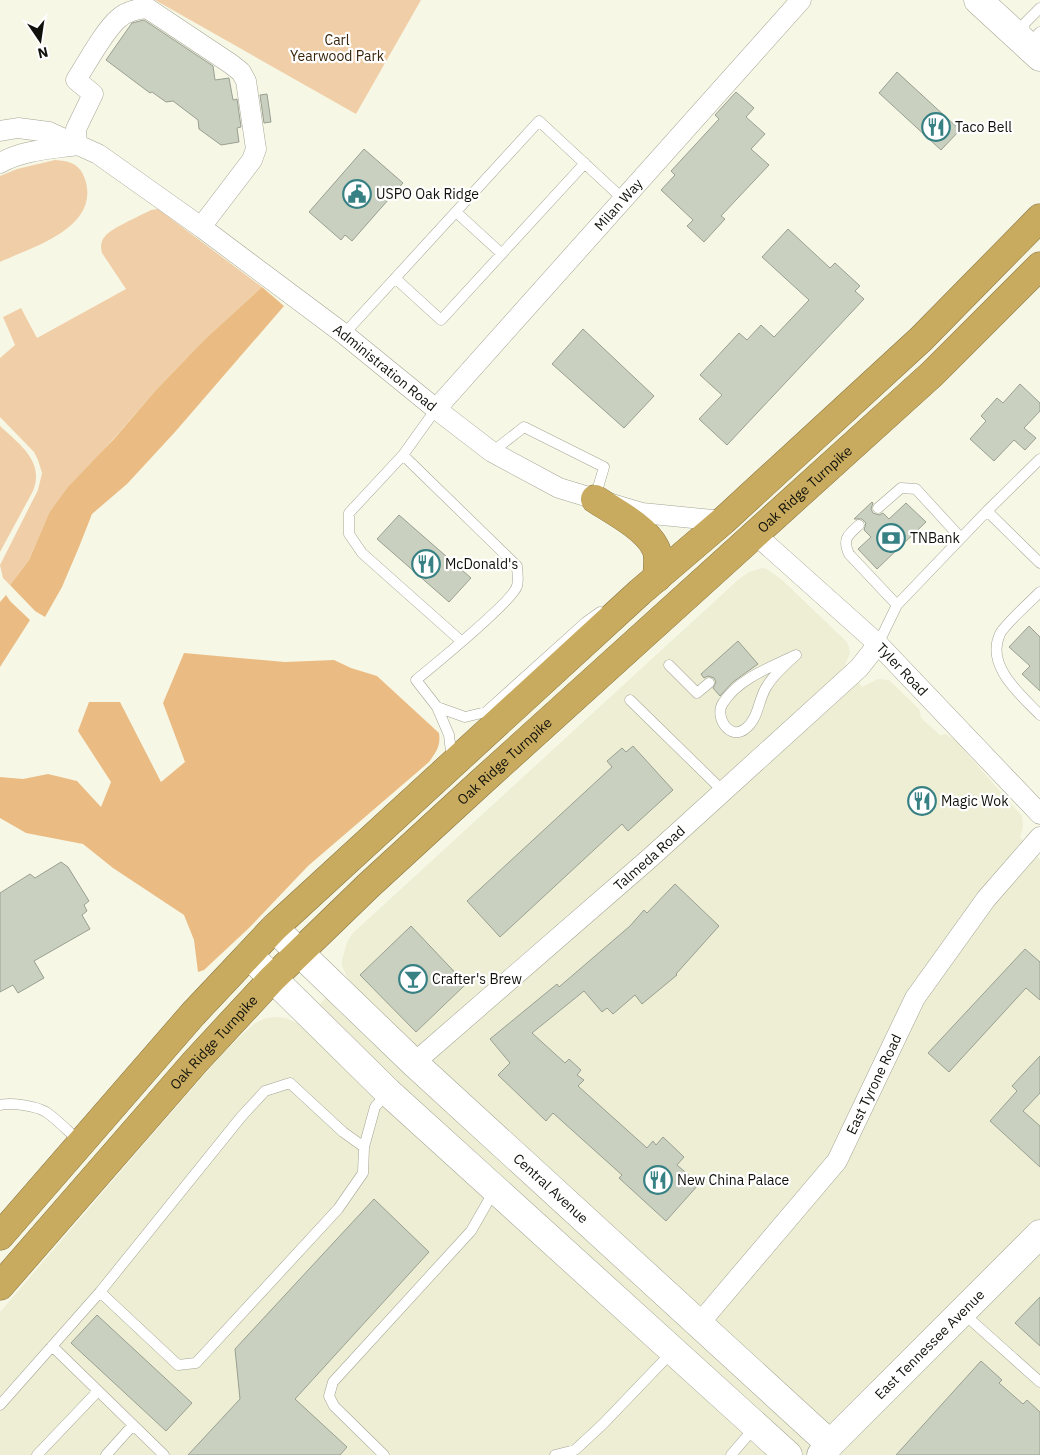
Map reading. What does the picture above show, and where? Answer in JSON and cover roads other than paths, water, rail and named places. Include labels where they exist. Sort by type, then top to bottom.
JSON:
[{"type":"highway","points":[[0,1236],[193,1014],[274,928],[452,763],[648,585],[723,521],[921,339],[1040,218]]},
{"type":"highway","name":"Oak Ridge Turnpike","points":[[0,1286],[195,1062],[272,979],[395,861],[932,374],[1040,266]]},
{"type":"highway","points":[[595,499],[647,535],[655,547],[658,557],[648,585]]},
{"type":"highway","points":[[723,521],[755,534]]},
{"type":"street","name":"Milan Way","points":[[436,409],[801,0]]},
{"type":"street","points":[[978,0],[1034,44]]},
{"type":"street","points":[[0,163],[10,157],[77,145],[76,129],[93,94],[76,80],[110,27],[118,18],[137,9],[147,8],[231,64],[241,72],[246,81],[256,149],[252,160],[200,226]]},
{"type":"street","name":"Administration Road","points":[[0,130],[18,128],[49,132],[98,154],[200,226],[344,334],[492,452],[559,488],[595,499],[642,513],[723,521]]},
{"type":"street","name":"Tyler Road","points":[[755,534],[878,644],[1040,814]]},
{"type":"street","name":"Talmeda Road","points":[[414,1063],[723,791],[859,668],[878,644]]},
{"type":"street","name":"East Tyrone Road","points":[[698,1325],[837,1161],[915,998],[986,900],[1040,837]]},
{"type":"street","name":"Central Avenue","points":[[274,928],[414,1063],[698,1325],[780,1398],[825,1449]]},
{"type":"street","points":[[249,955],[388,1092],[788,1455]]},
{"type":"street","points":[[388,1092],[414,1063]]},
{"type":"street","points":[[496,1188],[519,1160]]},
{"type":"street","name":"East Tennessee Avenue","points":[[825,1449],[1040,1234]]},
{"type":"street","points":[[673,1351],[698,1325]]},
{"type":"street","points":[[756,1426],[780,1398]]},
{"type":"lane","points":[[1034,44],[1025,23],[1040,8]]},
{"type":"lane","points":[[344,334],[539,122],[623,199]]},
{"type":"lane","points":[[395,278],[441,320],[585,164]]},
{"type":"lane","points":[[456,212],[502,254]]},
{"type":"lane","points":[[436,409],[403,455],[349,513],[349,534],[362,553],[461,642]]},
{"type":"lane","points":[[492,452],[524,427],[604,467],[595,499]]},
{"type":"lane","points":[[403,455],[517,566],[518,585],[510,598],[416,680],[437,707],[449,734],[452,763]]},
{"type":"lane","points":[[878,644],[897,604],[960,537],[1040,459]]},
{"type":"lane","points":[[878,508],[901,488],[916,489],[960,537]]},
{"type":"lane","points":[[987,511],[1040,563]]},
{"type":"lane","points":[[859,525],[848,535],[845,546],[849,554],[897,604]]},
{"type":"lane","points":[[437,707],[465,717],[486,712],[586,622],[648,585]]},
{"type":"lane","points":[[1040,592],[1000,633],[996,648],[1007,680],[1040,715]]},
{"type":"lane","points":[[796,655],[768,684],[753,721],[747,728],[739,733],[733,733],[724,726],[719,710],[724,701],[741,684],[756,674],[796,655]]},
{"type":"lane","points":[[669,665],[697,694],[709,683]]},
{"type":"lane","points":[[630,700],[723,791]]},
{"type":"lane","points":[[0,1406],[100,1292],[264,1091],[290,1083],[343,1132],[364,1147]]},
{"type":"lane","points":[[100,1292],[178,1365],[196,1362],[338,1209],[363,1173],[364,1147],[375,1107],[388,1092]]},
{"type":"lane","points":[[0,1105],[25,1106],[44,1111],[81,1143]]},
{"type":"lane","points":[[384,1455],[334,1406],[329,1396],[333,1382],[471,1231],[496,1188]]},
{"type":"lane","points":[[962,1312],[1040,1382]]},
{"type":"lane","points":[[52,1346],[164,1455]]},
{"type":"lane","points":[[555,1455],[575,1450],[603,1424],[673,1351]]},
{"type":"lane","points":[[37,1455],[98,1391]]},
{"type":"lane","points":[[106,1455],[133,1425]]},
{"type":"lane","points":[[732,1455],[756,1426]]},
{"type":"place","name":"Taco Bell","points":[[936,127]]},
{"type":"place","name":"USPO Oak Ridge","points":[[357,194]]},
{"type":"place","name":"TNBank","points":[[891,538]]},
{"type":"place","name":"McDonald's","points":[[426,564]]},
{"type":"place","name":"Magic Wok","points":[[922,801]]},
{"type":"place","name":"Crafter's Brew","points":[[413,979]]},
{"type":"place","name":"New China Palace","points":[[658,1180]]},
{"type":"park label","name":"Carl Yearwood Park","points":[[337,48]]}]
